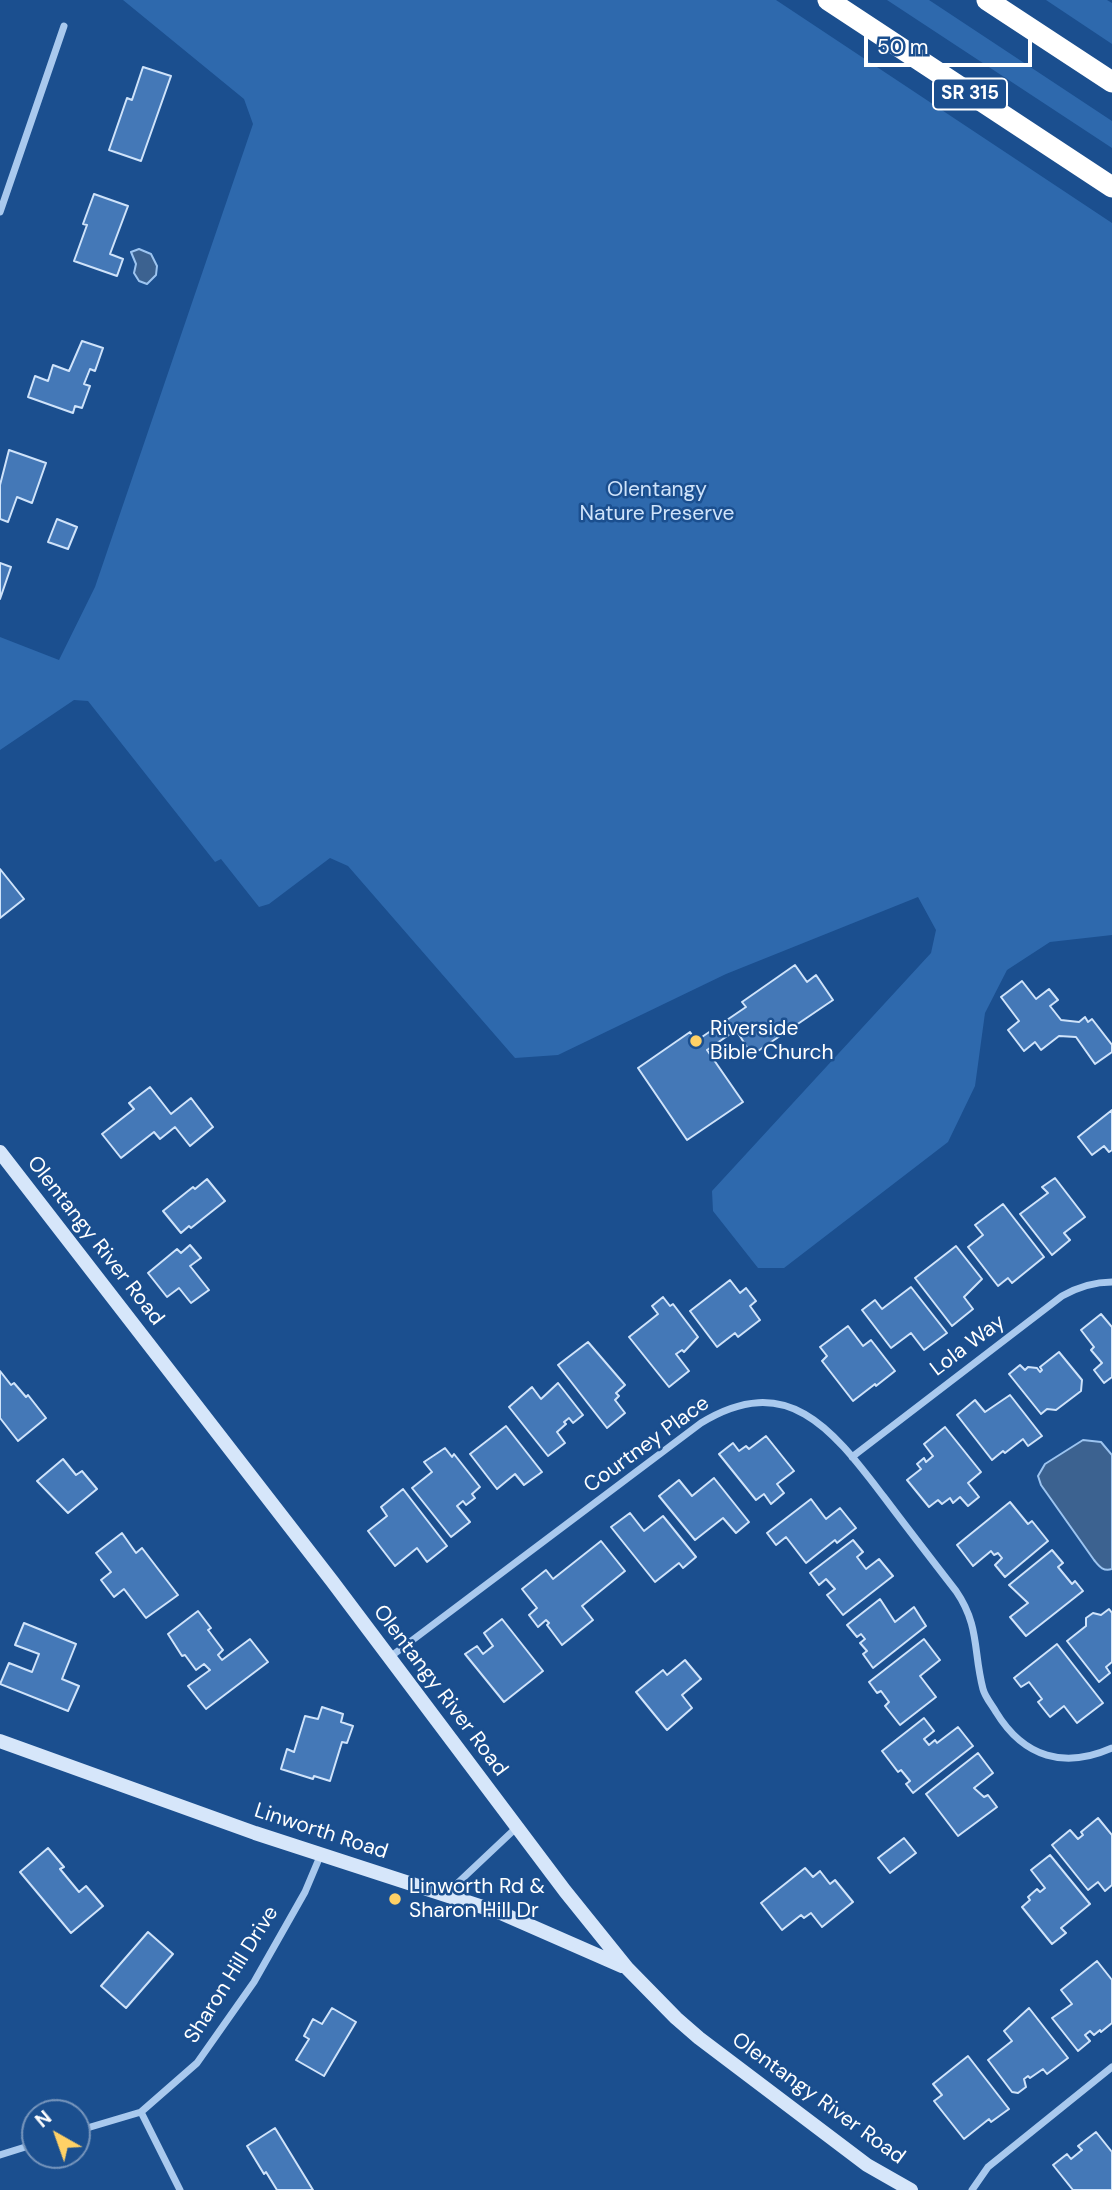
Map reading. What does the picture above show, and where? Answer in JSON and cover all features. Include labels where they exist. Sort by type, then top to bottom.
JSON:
[{"type":"highway","name":"SR 315","points":[[828,0],[1112,187]]},
{"type":"highway","points":[[987,0],[1112,82]]},
{"type":"main road","name":"Olentangy River Road","points":[[0,1152],[626,1968],[699,2038],[867,2165],[911,2190]]},
{"type":"main road","name":"Linworth Road","points":[[0,1741],[243,1829],[502,1913],[626,1968]]},
{"type":"street","points":[[0,212],[64,26]]},
{"type":"street","name":"Lola Way","points":[[852,1457],[1062,1296],[1076,1288],[1112,1282]]},
{"type":"street","name":"Courtney Place","points":[[390,1658],[701,1423],[721,1411],[760,1402],[775,1403],[812,1418],[852,1457],[966,1605],[973,1623],[983,1691],[1002,1722],[1016,1738],[1034,1751],[1076,1760],[1112,1748]]},
{"type":"street","points":[[446,1894],[516,1828]]},
{"type":"street","name":"Sharon Hill Drive","points":[[91,2127],[141,2112],[197,2063],[254,1982],[305,1892],[321,1854]]},
{"type":"street","points":[[972,2190],[988,2167],[1112,2067]]},
{"type":"street","points":[[141,2112],[180,2190]]},
{"type":"street","points":[[0,2155],[21,2148]]},
{"type":"green space","name":"Olentangy Nature Preserve","points":[[123,0],[776,0],[1112,223],[1112,935],[1050,942],[1007,970],[985,1013],[975,1086],[948,1142],[784,1268],[758,1268],[713,1211],[712,1191],[931,953],[936,930],[918,897],[726,974],[558,1055],[515,1058],[348,866],[330,858],[269,904],[259,907],[221,859],[215,862],[88,701],[74,700],[0,750],[0,637],[59,660],[95,587],[253,124],[244,99]]},
{"type":"green space","points":[[887,0],[929,0],[1112,121],[1112,148]]},
{"type":"green space","points":[[1046,0],[1107,0],[1112,3],[1112,44]]},
{"type":"shaded area","points":[[139,249],[151,254],[157,266],[156,275],[147,284],[139,281],[134,273],[136,264],[131,252]]},
{"type":"shaded area","points":[[1083,1440],[1101,1442],[1112,1455],[1112,1569],[1109,1570],[1102,1568],[1094,1560],[1041,1485],[1038,1476],[1045,1464]]},
{"type":"building","points":[[143,67],[171,76],[141,161],[109,150],[127,98],[132,100]]},
{"type":"building","points":[[94,194],[128,206],[110,254],[123,259],[117,276],[74,261],[87,225],[83,224]]},
{"type":"building","points":[[82,341],[103,348],[95,371],[90,369],[84,384],[90,386],[82,408],[75,406],[73,413],[28,397],[35,376],[48,381],[53,365],[69,371]]},
{"type":"building","points":[[9,450],[46,463],[32,503],[17,497],[8,522],[0,519],[0,485]]},
{"type":"building","points":[[57,519],[77,527],[68,549],[48,542]]},
{"type":"building","points":[[0,563],[11,567],[0,599]]},
{"type":"building","points":[[0,869],[24,899],[0,918]]},
{"type":"building","name":"Riverside Bible Church","points":[[795,965],[807,982],[816,975],[833,1000],[752,1055],[736,1030],[707,1050],[743,1102],[687,1140],[638,1068],[690,1032],[696,1041],[746,1007],[742,1002]]},
{"type":"building","points":[[1022,981],[1036,999],[1049,989],[1058,1000],[1050,1006],[1061,1020],[1079,1022],[1085,1017],[1088,1022],[1092,1019],[1112,1045],[1112,1052],[1095,1064],[1076,1037],[1059,1036],[1041,1050],[1035,1042],[1024,1051],[1008,1030],[1019,1021],[1001,997]]},
{"type":"building","points":[[150,1087],[171,1114],[191,1098],[213,1127],[190,1146],[175,1127],[160,1139],[154,1132],[121,1158],[102,1134],[134,1109],[129,1103]]},
{"type":"building","points":[[1112,1110],[1112,1150],[1109,1152],[1104,1146],[1092,1155],[1078,1137]]},
{"type":"building","points":[[1055,1178],[1085,1217],[1064,1233],[1070,1240],[1052,1255],[1020,1214],[1048,1193],[1042,1187]]},
{"type":"building","points":[[207,1179],[225,1201],[181,1233],[163,1211]]},
{"type":"building","points":[[1003,1204],[1044,1257],[1012,1283],[1008,1278],[998,1286],[968,1247],[983,1235],[975,1225]]},
{"type":"building","points":[[190,1245],[201,1258],[190,1266],[209,1290],[191,1303],[179,1288],[167,1297],[148,1273],[177,1249],[181,1253]]},
{"type":"building","points":[[956,1246],[982,1279],[964,1297],[973,1309],[952,1326],[915,1278]]},
{"type":"building","points":[[730,1280],[740,1293],[746,1288],[756,1301],[750,1306],[760,1320],[738,1337],[735,1333],[717,1347],[690,1311]]},
{"type":"building","points":[[911,1287],[947,1333],[924,1350],[911,1333],[891,1348],[862,1310],[875,1300],[882,1309]]},
{"type":"building","points":[[663,1297],[670,1306],[673,1304],[698,1337],[684,1352],[682,1350],[676,1354],[689,1371],[669,1387],[629,1337],[658,1314],[652,1306]]},
{"type":"building","points":[[1101,1314],[1112,1327],[1112,1377],[1104,1383],[1094,1370],[1102,1363],[1091,1350],[1094,1347],[1081,1330]]},
{"type":"building","points":[[848,1326],[863,1346],[871,1340],[895,1371],[853,1401],[822,1361],[827,1356],[820,1347]]},
{"type":"building","points":[[588,1342],[625,1385],[616,1393],[619,1396],[615,1400],[625,1413],[607,1428],[558,1365]]},
{"type":"building","points":[[1059,1352],[1082,1380],[1081,1391],[1056,1410],[1047,1409],[1041,1414],[1009,1374],[1020,1365],[1025,1370],[1028,1367],[1037,1368],[1040,1372],[1040,1367]]},
{"type":"building","points":[[0,1371],[11,1385],[14,1383],[26,1397],[28,1395],[46,1418],[18,1441],[0,1418]]},
{"type":"building","points":[[558,1383],[583,1415],[573,1423],[569,1418],[564,1422],[566,1424],[557,1432],[565,1443],[548,1456],[509,1407],[532,1387],[541,1399]]},
{"type":"building","points":[[1010,1395],[1042,1436],[1028,1446],[1023,1439],[992,1460],[957,1415],[975,1400],[985,1412]]},
{"type":"building","points":[[506,1426],[542,1472],[524,1485],[515,1474],[497,1489],[470,1454]]},
{"type":"building","points":[[945,1427],[981,1472],[968,1483],[979,1497],[968,1506],[960,1497],[953,1503],[950,1498],[942,1504],[938,1500],[929,1507],[907,1480],[921,1469],[917,1464],[924,1458],[926,1462],[933,1456],[924,1444]]},
{"type":"building","points":[[766,1436],[794,1471],[777,1484],[784,1493],[771,1504],[764,1494],[756,1500],[719,1454],[733,1443],[739,1451],[746,1446],[749,1449]]},
{"type":"building","points":[[445,1448],[452,1457],[454,1454],[480,1487],[472,1494],[475,1498],[466,1505],[463,1501],[457,1506],[470,1522],[451,1537],[412,1488],[432,1472],[424,1462]]},
{"type":"building","points":[[63,1459],[76,1475],[82,1471],[97,1489],[68,1513],[37,1481]]},
{"type":"building","points":[[714,1478],[749,1522],[736,1533],[723,1518],[695,1540],[659,1496],[679,1480],[692,1496]]},
{"type":"building","points":[[403,1489],[447,1546],[427,1562],[417,1548],[395,1566],[368,1531],[387,1516],[381,1507]]},
{"type":"building","points":[[811,1499],[826,1519],[840,1508],[856,1528],[837,1543],[835,1540],[806,1563],[786,1537],[776,1545],[767,1533]]},
{"type":"building","points":[[1010,1502],[1028,1524],[1032,1521],[1048,1541],[1005,1577],[995,1565],[1002,1558],[998,1553],[994,1555],[991,1551],[973,1566],[957,1545]]},
{"type":"building","points":[[630,1513],[644,1531],[663,1516],[696,1557],[683,1568],[679,1563],[655,1582],[611,1527]]},
{"type":"building","points":[[122,1533],[136,1553],[142,1548],[178,1595],[146,1618],[124,1589],[114,1597],[101,1580],[111,1572],[96,1553]]},
{"type":"building","points":[[853,1540],[863,1552],[857,1557],[866,1569],[879,1559],[893,1576],[843,1615],[827,1595],[835,1589],[826,1579],[819,1585],[810,1573]]},
{"type":"building","points":[[601,1541],[625,1571],[582,1606],[593,1620],[562,1645],[546,1620],[538,1627],[529,1615],[537,1608],[522,1589],[546,1570],[553,1579]]},
{"type":"building","points":[[1052,1550],[1063,1563],[1058,1567],[1072,1584],[1075,1581],[1083,1591],[1026,1636],[1010,1617],[1028,1603],[1009,1585]]},
{"type":"building","points":[[880,1599],[895,1622],[914,1607],[926,1626],[873,1668],[863,1654],[867,1651],[860,1643],[865,1639],[861,1634],[857,1637],[847,1625]]},
{"type":"building","points":[[1109,1609],[1112,1613],[1112,1662],[1106,1667],[1110,1673],[1099,1682],[1067,1641],[1086,1626],[1086,1618],[1093,1613],[1101,1615]]},
{"type":"building","points":[[198,1611],[223,1650],[218,1655],[222,1660],[250,1639],[268,1662],[206,1709],[188,1686],[210,1670],[204,1664],[196,1670],[185,1655],[182,1656],[168,1634]]},
{"type":"building","points":[[502,1619],[543,1671],[504,1702],[465,1654],[477,1646],[483,1654],[493,1646],[484,1633]]},
{"type":"building","points":[[24,1623],[76,1644],[62,1679],[79,1686],[68,1711],[0,1684],[9,1663],[32,1672],[39,1654],[15,1645]]},
{"type":"building","points":[[924,1639],[940,1660],[920,1676],[936,1697],[900,1725],[885,1706],[889,1702],[881,1691],[877,1693],[869,1682]]},
{"type":"building","points":[[1057,1644],[1103,1703],[1077,1723],[1064,1706],[1050,1717],[1038,1702],[1042,1699],[1029,1682],[1021,1687],[1014,1678]]},
{"type":"building","points":[[685,1660],[701,1679],[682,1695],[692,1708],[667,1730],[636,1692],[663,1670],[667,1675]]},
{"type":"building","points":[[322,1707],[343,1714],[341,1722],[353,1726],[347,1743],[342,1742],[330,1781],[314,1776],[313,1779],[281,1769],[287,1749],[294,1752],[305,1716],[318,1719]]},
{"type":"building","points":[[924,1718],[934,1731],[924,1739],[929,1745],[935,1740],[937,1743],[958,1727],[973,1746],[913,1793],[906,1784],[910,1781],[901,1770],[898,1772],[882,1751]]},
{"type":"building","points":[[978,1753],[993,1773],[974,1788],[984,1797],[988,1795],[997,1807],[958,1836],[926,1794]]},
{"type":"building","points":[[1098,1818],[1112,1835],[1112,1885],[1105,1891],[1098,1882],[1088,1890],[1052,1845],[1070,1830],[1078,1839],[1083,1835],[1081,1832]]},
{"type":"building","points":[[904,1838],[916,1853],[890,1873],[878,1858]]},
{"type":"building","points":[[48,1848],[64,1867],[60,1869],[79,1892],[86,1886],[103,1906],[71,1933],[20,1872]]},
{"type":"building","points":[[1050,1855],[1090,1904],[1061,1928],[1066,1933],[1052,1944],[1022,1907],[1037,1889],[1040,1892],[1045,1888],[1031,1870]]},
{"type":"building","points":[[805,1868],[813,1877],[820,1871],[830,1884],[835,1880],[853,1902],[822,1927],[811,1913],[804,1918],[801,1915],[782,1930],[761,1903]]},
{"type":"building","points":[[148,1932],[173,1954],[126,2008],[101,1986]]},
{"type":"building","points":[[1097,1961],[1112,1980],[1112,2023],[1101,2032],[1100,2030],[1094,2035],[1090,2031],[1085,2035],[1090,2041],[1078,2051],[1052,2018],[1072,2004],[1061,1990]]},
{"type":"building","points":[[332,2008],[356,2022],[324,2076],[296,2060],[309,2039],[304,2036],[313,2019],[322,2024]]},
{"type":"building","points":[[1029,2008],[1068,2058],[1047,2074],[1043,2069],[1030,2078],[1028,2076],[1024,2079],[1026,2087],[1018,2093],[1012,2092],[988,2060],[1012,2041],[1004,2031]]},
{"type":"building","points":[[968,2056],[1009,2109],[991,2122],[989,2119],[964,2139],[934,2101],[942,2095],[933,2084]]},
{"type":"building","points":[[275,2128],[313,2190],[277,2190],[266,2172],[264,2174],[247,2146]]},
{"type":"building","points":[[1096,2132],[1112,2152],[1112,2190],[1073,2190],[1053,2165],[1067,2154],[1071,2159],[1082,2150],[1078,2146]]},
{"type":"place","name":"Riverside Bible Church","points":[[696,1041]]},
{"type":"place","name":"Linworth Rd & Sharon Hill Dr","points":[[395,1899]]}]
